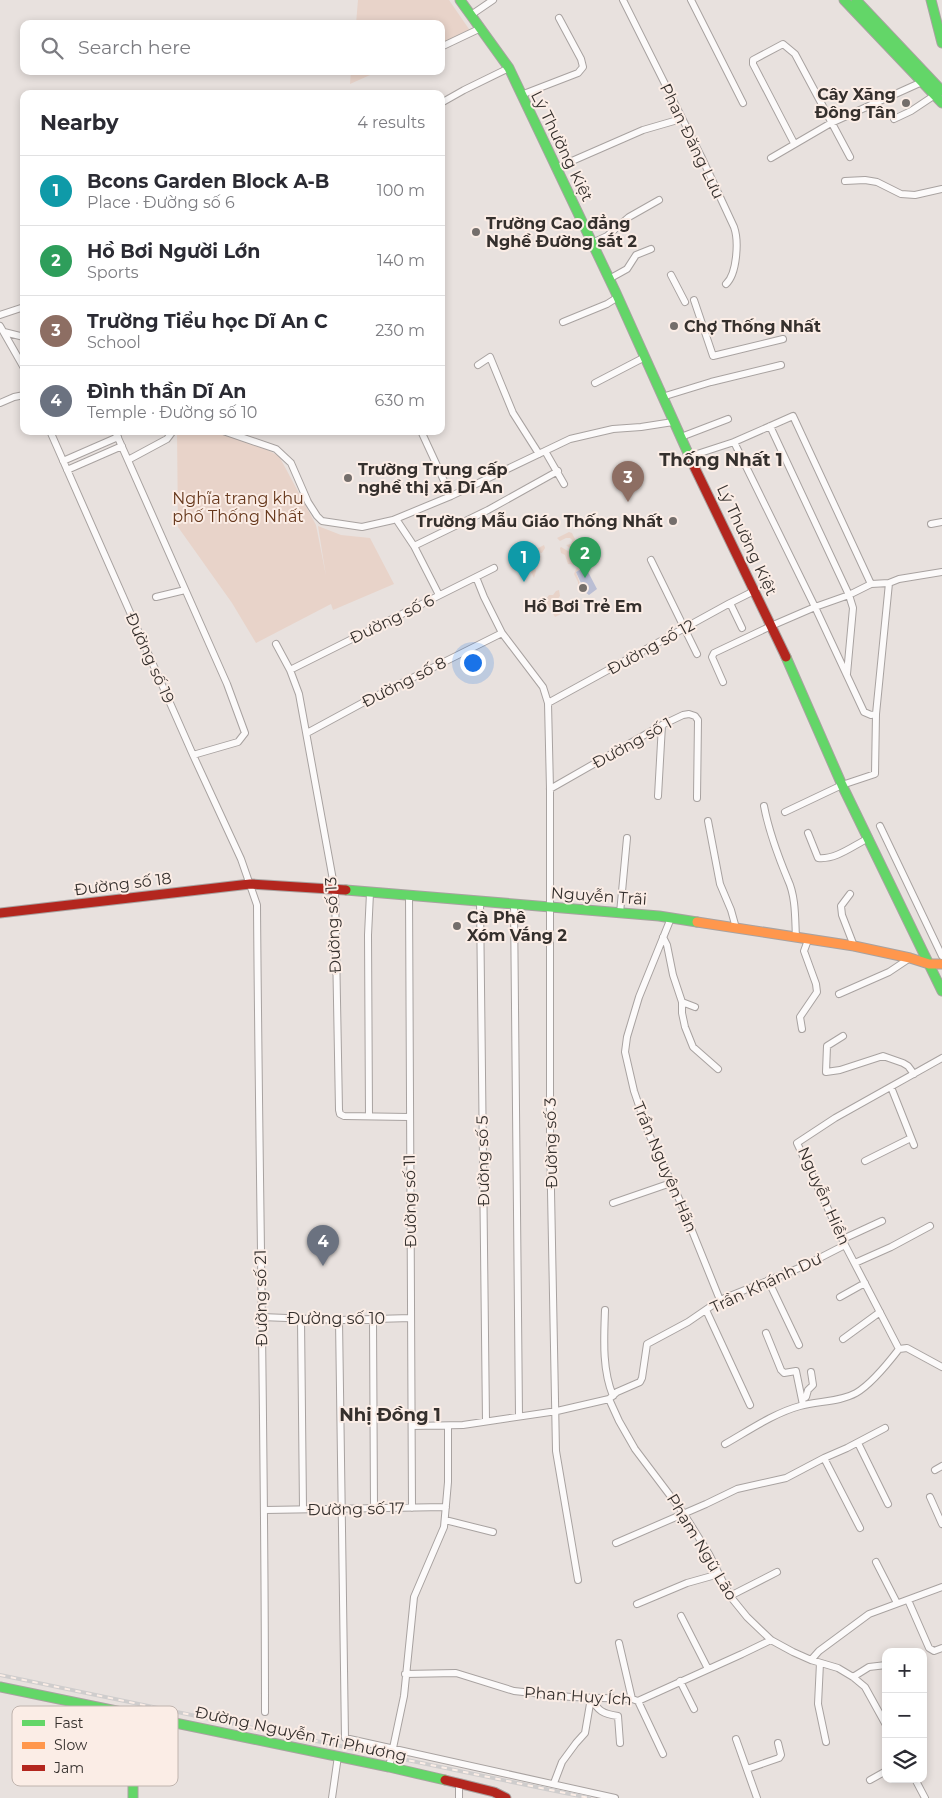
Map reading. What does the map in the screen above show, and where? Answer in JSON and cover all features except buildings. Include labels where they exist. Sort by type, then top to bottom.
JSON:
[{"type":"main road","name":"Lý Thường Kiệt","points":[[460,0],[509,68],[618,297],[673,422],[691,456],[771,626],[842,785],[942,992]]},
{"type":"main road","points":[[844,0],[922,82],[940,96]]},
{"type":"main road","points":[[856,0],[940,96]]},
{"type":"main road","points":[[930,0],[942,43]]},
{"type":"main road","name":"Nguyễn Trãi","points":[[250,884],[335,891],[409,894],[671,918],[854,946],[910,958],[928,964],[942,964]]},
{"type":"main road","name":"Đường số 18","points":[[0,913],[250,884]]},
{"type":"main road","name":"Đường Nguyễn Tri Phương","points":[[0,1687],[93,1706]]},
{"type":"main road","name":"Đường Nguyễn Tri Phương","points":[[178,1723],[389,1767],[494,1792],[506,1798]]},
{"type":"street","points":[[471,15],[493,0]]},
{"type":"street","name":"Phan Đăng Lưu","points":[[623,0],[737,236],[737,248],[731,279],[726,284]]},
{"type":"street","points":[[691,0],[743,103]]},
{"type":"street","points":[[521,95],[578,73],[583,67],[581,59],[559,18]]},
{"type":"street","points":[[445,45],[481,28]]},
{"type":"street","points":[[794,143],[753,64],[753,60],[757,57],[783,44],[795,54],[850,157]]},
{"type":"street","points":[[445,101],[509,68]]},
{"type":"street","points":[[770,158],[831,123],[922,82]]},
{"type":"street","points":[[894,119],[940,96]]},
{"type":"street","points":[[556,168],[643,130],[681,119]]},
{"type":"street","points":[[845,181],[865,180],[878,182],[901,194],[915,195],[942,189]]},
{"type":"street","points":[[592,243],[607,236],[628,217],[659,200]]},
{"type":"street","points":[[609,278],[627,268],[636,256],[651,248]]},
{"type":"street","points":[[672,276],[685,302]]},
{"type":"street","points":[[564,322],[607,304],[618,297]]},
{"type":"street","points":[[694,300],[713,356],[783,339]]},
{"type":"street","points":[[0,315],[20,308]]},
{"type":"street","points":[[2,329],[20,336]]},
{"type":"street","points":[[2,329],[20,361]]},
{"type":"street","points":[[478,365],[490,357],[513,413],[542,453],[558,471],[564,484]]},
{"type":"street","points":[[595,383],[645,358]]},
{"type":"street","points":[[662,397],[711,382],[781,365]]},
{"type":"street","points":[[0,403],[20,396]]},
{"type":"street","points":[[691,456],[734,442],[793,416],[871,584]]},
{"type":"street","points":[[681,437],[728,419]]},
{"type":"street","points":[[239,435],[282,453],[291,463],[308,502],[322,521],[362,527],[396,519],[451,496],[570,439],[613,429],[673,422]]},
{"type":"street","points":[[770,426],[849,595],[853,608],[847,676]]},
{"type":"street","name":"Đường số 19","points":[[52,435],[193,756],[241,859],[250,884]]},
{"type":"street","points":[[63,461],[115,435]]},
{"type":"street","points":[[117,435],[227,684],[245,733],[238,742],[193,756]]},
{"type":"street","points":[[128,460],[167,439],[170,435]]},
{"type":"street","points":[[423,435],[451,496]]},
{"type":"street","points":[[734,442],[864,712],[871,715],[876,714]]},
{"type":"street","points":[[67,470],[122,446]]},
{"type":"street","points":[[414,546],[558,471]]},
{"type":"street","points":[[396,519],[414,546],[439,595]]},
{"type":"street","points":[[931,524],[942,522]]},
{"type":"street","points":[[651,560],[697,654]]},
{"type":"street","name":"Đường số 6","points":[[290,670],[494,568]]},
{"type":"street","points":[[723,682],[712,657],[713,654],[771,626],[849,595],[871,584],[889,583],[898,579],[942,572]]},
{"type":"street","points":[[476,577],[502,633],[543,687],[548,703]]},
{"type":"street","points":[[785,812],[842,785],[875,774],[876,714],[889,583]]},
{"type":"street","points":[[156,597],[185,590]]},
{"type":"street","name":"Đường số 12","points":[[548,703],[754,591]]},
{"type":"street","points":[[730,603],[742,628]]},
{"type":"street","name":"Đường số 8","points":[[307,733],[366,701],[502,633]]},
{"type":"street","name":"Đường số 13","points":[[276,644],[290,670],[299,694],[335,891],[338,1103],[340,1114],[344,1116],[409,1117]]},
{"type":"street","name":"Đường số 3","points":[[548,703],[551,908],[550,1139],[557,1411],[556,1451],[578,1580]]},
{"type":"street","name":"Đường số 1","points":[[550,789],[662,725],[686,714],[697,718],[697,798]]},
{"type":"street","points":[[658,796],[662,725]]},
{"type":"street","points":[[764,806],[774,848],[789,881],[795,910],[796,938]]},
{"type":"street","points":[[708,821],[720,884],[736,928]]},
{"type":"street","points":[[880,826],[942,956]]},
{"type":"street","points":[[808,833],[817,857],[822,858],[835,856],[869,838]]},
{"type":"street","points":[[620,913],[627,838]]},
{"type":"street","name":"Đường số 21","points":[[250,884],[257,905],[265,1510],[265,1712]]},
{"type":"street","points":[[370,892],[368,935],[370,1116]]},
{"type":"street","name":"Đường số 11","points":[[409,894],[412,1508]]},
{"type":"street","points":[[850,894],[840,906],[854,946]]},
{"type":"street","name":"Đường số 5","points":[[480,900],[486,1421]]},
{"type":"street","points":[[514,904],[519,1416]]},
{"type":"street","name":"Trần Nguyên Hãn","points":[[671,918],[639,997],[627,1036],[625,1052],[634,1091],[648,1132],[720,1300]]},
{"type":"street","points":[[663,937],[682,1002],[683,1020],[693,1047],[718,1069]]},
{"type":"street","points":[[802,1029],[800,1017],[817,992],[804,951],[808,940]]},
{"type":"street","points":[[839,994],[889,972],[910,958]]},
{"type":"street","points":[[682,1002],[695,1007]]},
{"type":"street","points":[[843,1036],[827,1046],[826,1072],[840,1070],[883,1056],[908,1066],[914,1074]]},
{"type":"street","name":"Nguyễn Hiền","points":[[899,1349],[854,1263],[797,1144],[836,1118],[942,1058]]},
{"type":"street","points":[[865,1161],[912,1142],[891,1088]]},
{"type":"street","points":[[613,1203],[671,1183]]},
{"type":"street","name":"Trần Khánh Dư","points":[[611,1398],[618,1392],[640,1382],[647,1344],[688,1322],[720,1300],[804,1266],[882,1221]]},
{"type":"street","points":[[854,1263],[930,1226]]},
{"type":"street","points":[[768,1280],[799,1345]]},
{"type":"street","points":[[840,1297],[865,1283]]},
{"type":"street","name":"Phạm Ngũ Lão","points":[[606,1310],[606,1374],[611,1398],[619,1421],[635,1448],[684,1514],[709,1554],[730,1596],[747,1617],[771,1640],[811,1660],[838,1668],[853,1677],[865,1687],[882,1718]]},
{"type":"street","points":[[706,1310],[750,1404]]},
{"type":"street","points":[[842,1339],[880,1312]]},
{"type":"street","name":"Đường số 10","points":[[261,1318],[339,1320],[411,1318]]},
{"type":"street","points":[[301,1319],[303,1509]]},
{"type":"street","points":[[373,1319],[374,1509]]},
{"type":"street","points":[[339,1320],[345,1738],[615,1798]]},
{"type":"street","points":[[766,1333],[781,1370],[784,1373],[796,1371],[803,1402]]},
{"type":"street","points":[[725,1444],[803,1402],[846,1397],[857,1393],[888,1364],[899,1349],[907,1348],[942,1367]]},
{"type":"street","points":[[803,1402],[808,1390],[813,1385],[811,1372]]},
{"type":"street","points":[[412,1426],[448,1426],[486,1421],[557,1411],[611,1398]]},
{"type":"street","points":[[389,1767],[404,1696],[414,1597],[440,1538],[445,1520],[448,1482],[448,1426]]},
{"type":"street","points":[[616,1543],[737,1489],[786,1478],[885,1428]]},
{"type":"street","points":[[858,1443],[888,1504]]},
{"type":"street","points":[[824,1458],[860,1528]]},
{"type":"street","points":[[935,1470],[942,1466]]},
{"type":"street","points":[[930,1497],[942,1524]]},
{"type":"street","name":"Đường số 17","points":[[265,1510],[446,1507]]},
{"type":"street","points":[[445,1520],[493,1532]]},
{"type":"street","points":[[876,1562],[898,1603]]},
{"type":"street","points":[[730,1596],[777,1572]]},
{"type":"street","points":[[637,1604],[687,1583],[719,1574]]},
{"type":"street","points":[[811,1660],[819,1651],[869,1614],[942,1587]]},
{"type":"street","points":[[908,1600],[929,1648],[934,1651],[942,1648]]},
{"type":"street","points":[[681,1616],[708,1669]]},
{"type":"street","name":"Phan Huy Ích","points":[[405,1674],[456,1672],[514,1691],[635,1700],[771,1640]]},
{"type":"street","points":[[619,1643],[635,1700],[663,1754]]},
{"type":"street","points":[[820,1663],[818,1704],[826,1742]]},
{"type":"street","points":[[853,1677],[869,1667],[882,1665]]},
{"type":"street","points":[[680,1681],[694,1709]]},
{"type":"street","points":[[554,1783],[562,1762],[586,1733],[591,1698]]},
{"type":"street","points":[[591,1698],[603,1714],[618,1716],[620,1743]]},
{"type":"street","points":[[736,1739],[757,1798]]},
{"type":"street","points":[[747,1769],[779,1758],[781,1755],[778,1743]]},
{"type":"street","points":[[332,1798],[338,1756]]},
{"type":"street","points":[[870,1780],[882,1773]]},
{"type":"street","points":[[459,1783],[459,1798]]},
{"type":"street","points":[[917,1783],[925,1798]]},
{"type":"green space","points":[[358,0],[449,0],[471,32],[445,43],[445,20],[356,20]]},
{"type":"green space","points":[[351,75],[370,75],[350,84]]},
{"type":"green space","name":"Nghĩa trang khu phố Thống Nhất","points":[[177,435],[230,435],[252,442],[279,456],[316,525],[326,576],[318,526],[341,535],[370,538],[394,584],[333,610],[331,604],[256,643],[232,603],[178,527]]},
{"type":"green space","points":[[569,532],[572,533],[578,545],[572,549],[578,546],[585,560],[579,563],[586,561],[589,567],[583,567],[576,572],[580,584],[578,590],[578,582],[574,574],[578,565],[568,564],[560,548],[568,551],[571,549],[566,545],[571,544],[572,540],[566,538],[560,541],[557,538]]},
{"type":"green space","points":[[544,545],[545,548],[542,553],[533,551],[527,556],[527,559],[534,561],[541,556],[535,568],[534,578],[523,556]]},
{"type":"green space","points":[[559,590],[560,596],[551,607],[561,614],[555,617],[546,599],[549,595],[553,595]]},
{"type":"water","points":[[586,568],[597,589],[589,595],[579,588],[581,583],[576,572]]},
{"type":"railway","points":[[0,1675],[148,1706]]},
{"type":"railway","points":[[178,1712],[589,1798]]},
{"type":"traffic: fast","points":[[460,0],[509,68],[616,293],[692,462]]},
{"type":"traffic: fast","points":[[844,0],[942,103]]},
{"type":"traffic: fast","points":[[856,0],[942,91]]},
{"type":"traffic: fast","points":[[931,0],[942,43]]},
{"type":"traffic: fast","points":[[786,657],[842,785],[942,991]]},
{"type":"traffic: fast","points":[[346,890],[659,916],[697,922]]},
{"type":"traffic: fast","points":[[0,1687],[92,1706]]},
{"type":"traffic: fast","points":[[178,1724],[445,1780]]},
{"type":"traffic: fast","points":[[133,1786],[133,1798]]},
{"type":"traffic: slow","points":[[697,922],[854,946],[929,964],[942,964]]},
{"type":"traffic: jam","points":[[692,462],[786,657]]},
{"type":"traffic: jam","points":[[0,913],[250,884],[346,890]]},
{"type":"traffic: jam","points":[[445,1780],[494,1792],[506,1798]]},
{"type":"place","name":"Cây Xăng Đông Tân","points":[[906,103]]},
{"type":"place","name":"Trường Cao đẳng Nghề Đường sắt 2","points":[[476,232]]},
{"type":"place","name":"Chợ Thống Nhất","points":[[674,326]]},
{"type":"place","name":"Trường Trung cấp nghề thị xã Dĩ An","points":[[348,478]]},
{"type":"place","name":"Trường Tiểu học Dĩ An C","points":[[628,502]]},
{"type":"place","name":"Trường Mẫu Giáo Thống Nhất","points":[[673,521]]},
{"type":"place","name":"Hồ Bơi Người Lớn","points":[[585,578]]},
{"type":"place","name":"Bcons Garden Block A-B","points":[[524,582]]},
{"type":"place","name":"Hồ Bơi Trẻ Em","points":[[583,588]]},
{"type":"place","name":"Cà Phê Xóm Vắng 2","points":[[457,926]]},
{"type":"place","name":"Đình thần Dĩ An","points":[[323,1266]]},
{"type":"district","name":"Thống Nhất 1","points":[[721,460]]},
{"type":"district","name":"Nhị Đồng 1","points":[[390,1415]]}]
